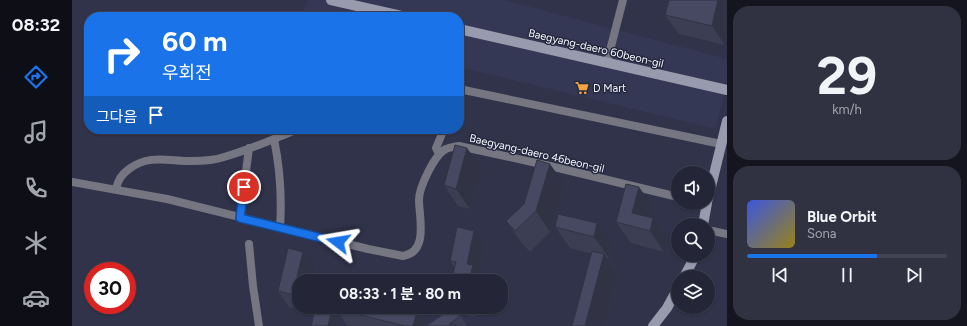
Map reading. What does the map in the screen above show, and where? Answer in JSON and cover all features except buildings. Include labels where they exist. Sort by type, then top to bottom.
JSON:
[{"type":"street","points":[[331,0],[384,12]]},
{"type":"street","points":[[607,62],[623,0]]},
{"type":"street","name":"Baegyang-daero 60beon-gil","points":[[464,30],[727,90]]},
{"type":"street","points":[[464,90],[721,144]]},
{"type":"street","points":[[715,167],[727,121]]},
{"type":"street","points":[[116,189],[117,183],[122,174],[145,161],[159,159],[207,161],[223,158],[286,134]]},
{"type":"street","points":[[72,182],[167,199],[368,249],[408,256],[414,251],[420,240],[421,229],[419,198],[424,182],[439,154],[436,148],[442,134]]},
{"type":"street","points":[[274,139],[278,158],[281,208],[280,228]]},
{"type":"street","name":"Baegyang-daero 46beon-gil","points":[[439,154],[447,148],[458,146],[550,166],[671,196]]},
{"type":"street","points":[[240,218],[249,148]]},
{"type":"street","points":[[715,231],[727,234]]},
{"type":"street","points":[[249,244],[259,326]]},
{"type":"street","points":[[654,326],[671,301]]},
{"type":"shaded area","points":[[308,0],[504,0],[727,59],[727,81],[716,129],[464,68],[464,12],[302,12]]},
{"type":"place","name":"D Mart","points":[[582,88]]},
{"type":"route","points":[[244,187],[240,218],[338,242]]}]
